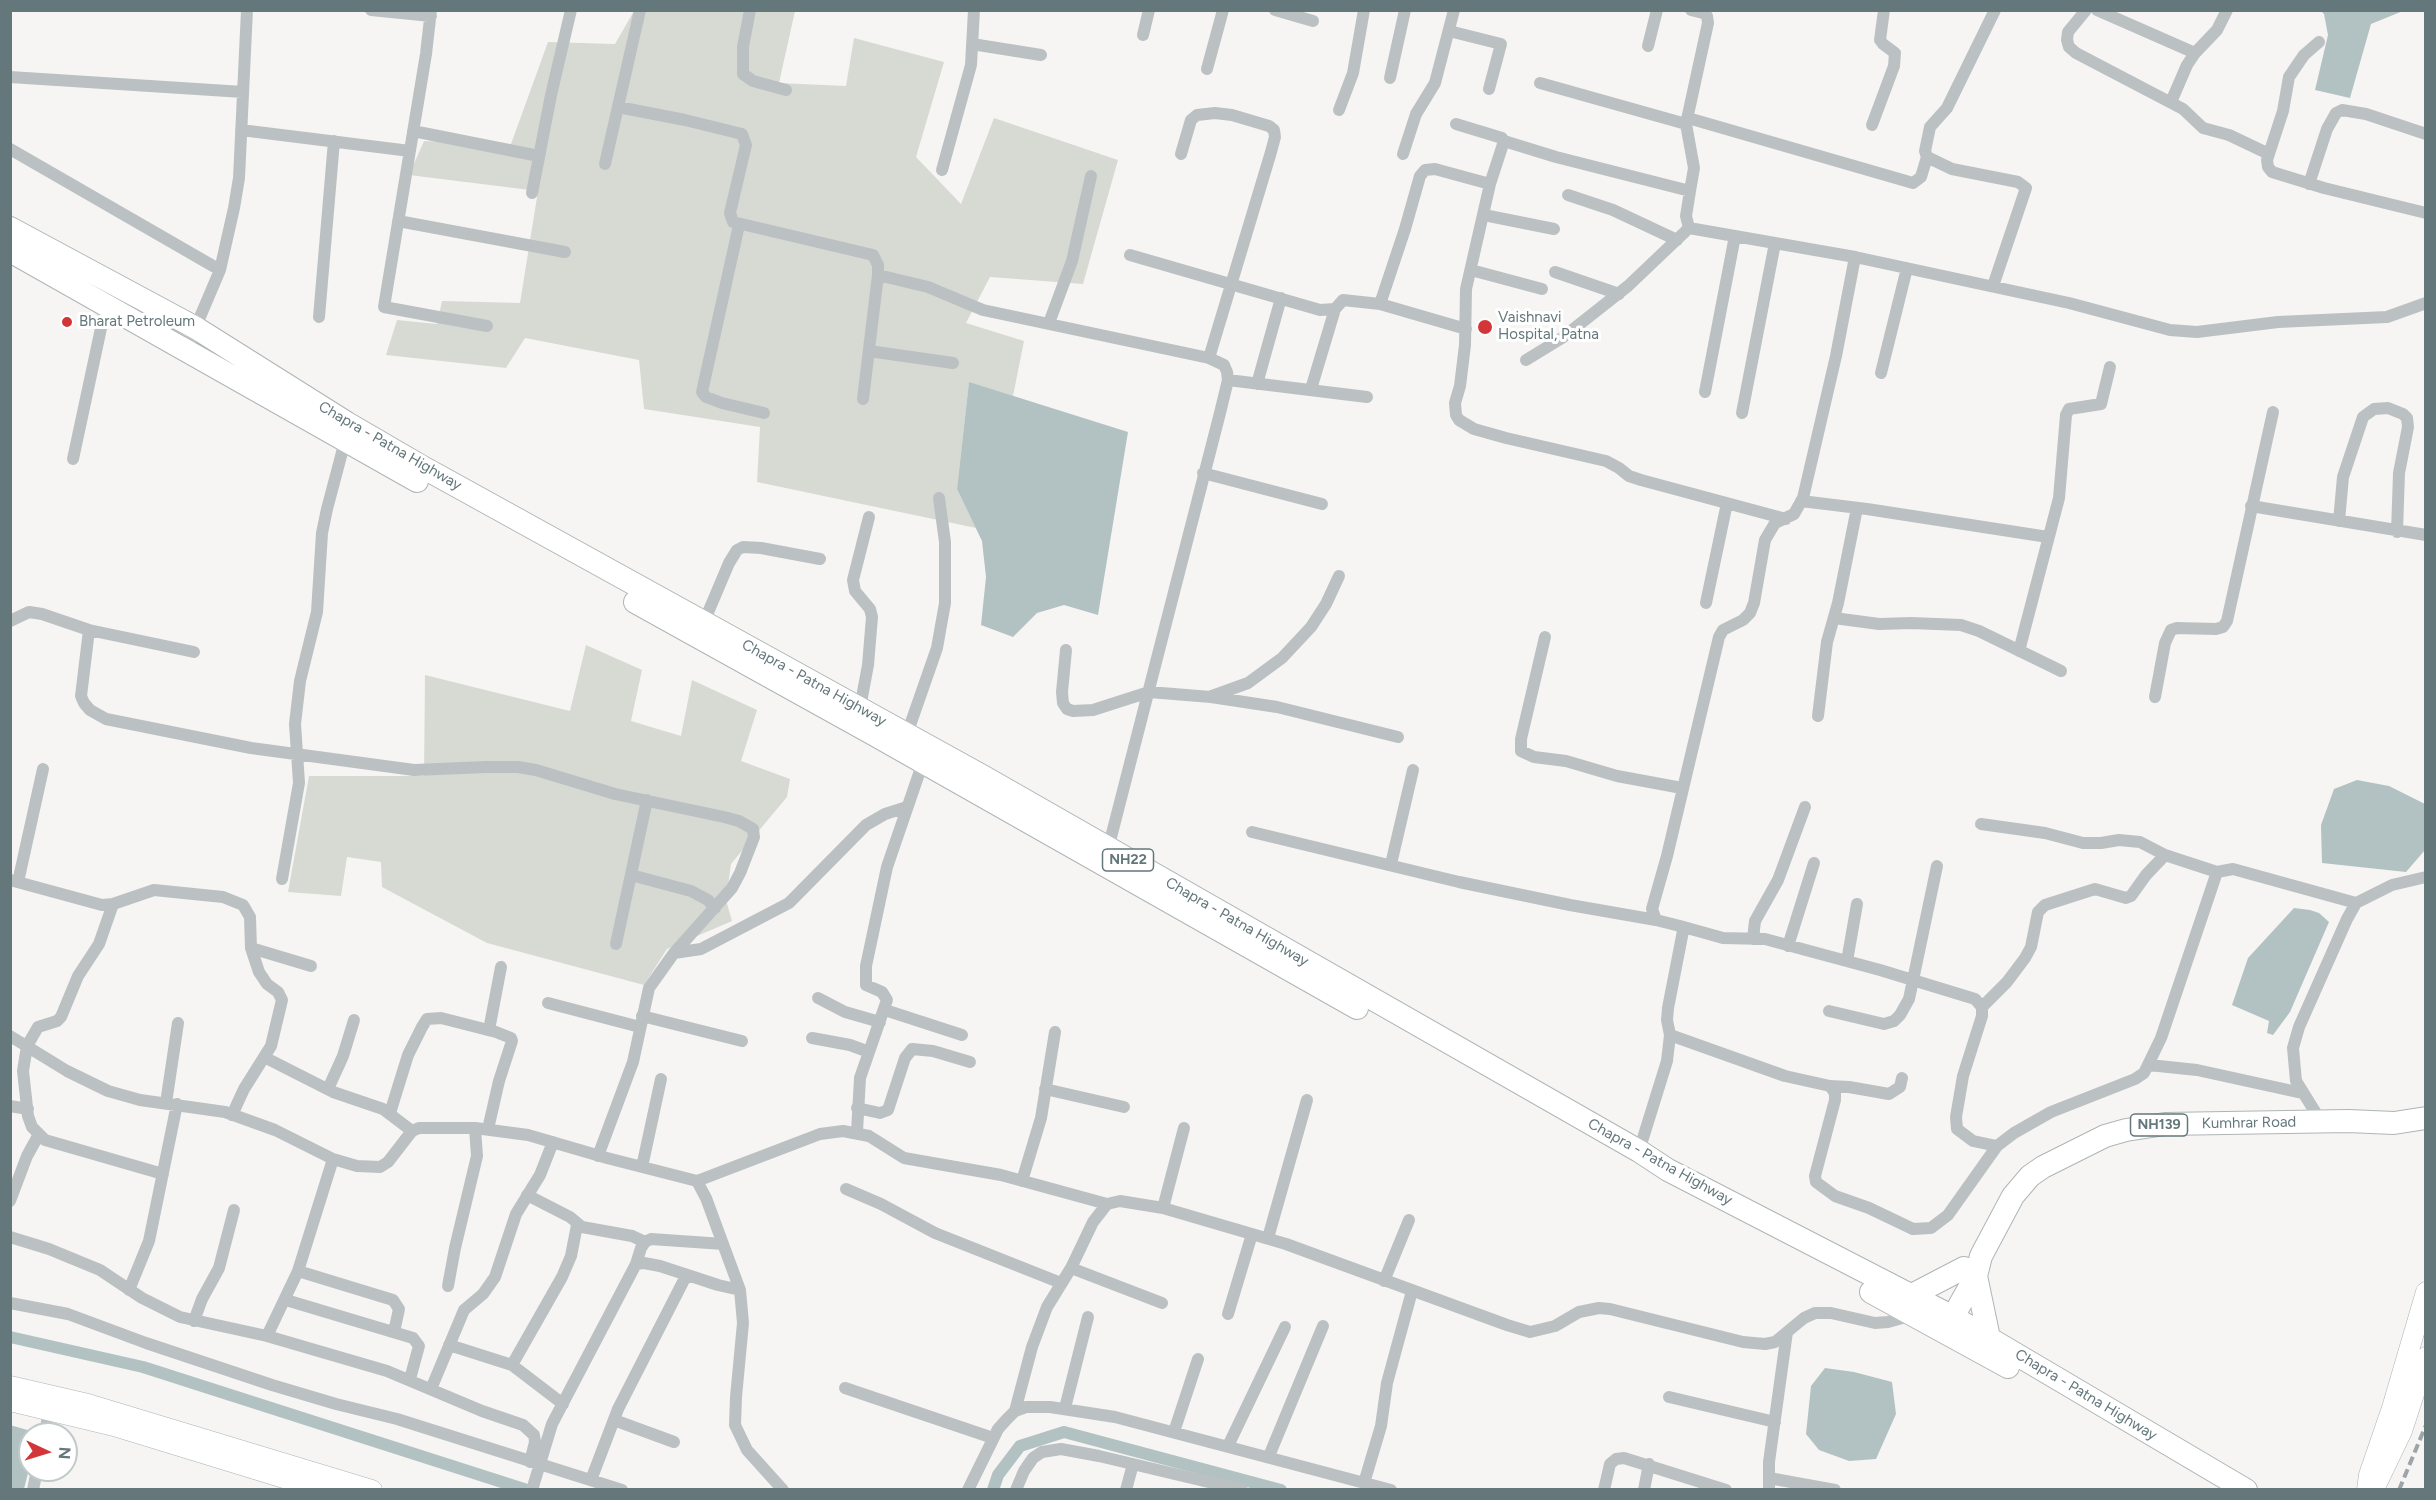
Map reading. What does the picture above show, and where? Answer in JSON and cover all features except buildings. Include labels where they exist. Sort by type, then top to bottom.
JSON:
[{"type":"highway","name":"Chapra - Patna Highway","points":[[10,228],[196,328],[347,423],[907,734],[1674,1173],[1933,1315],[2223,1490]]},
{"type":"highway","name":"Chapra - Patna Highway","points":[[10,251],[345,441],[923,762],[1656,1178],[1933,1315],[1989,1338],[2246,1490]]},
{"type":"highway","name":"Kumhrar Road","points":[[1933,1315],[1974,1266],[2013,1196],[2030,1176],[2074,1150],[2105,1136],[2165,1124],[2394,1123],[2426,1118]]},
{"type":"highway","name":"Kumhrar Road","points":[[2394,1123],[2426,1135]]},
{"type":"highway","points":[[1933,1315],[1974,1266]]},
{"type":"highway","points":[[1974,1266],[1989,1338]]},
{"type":"main road","points":[[2372,1483],[2426,1292]]},
{"type":"main road","points":[[2372,1483],[2402,1431],[2426,1357]]},
{"type":"main road","points":[[10,1386],[88,1404],[372,1490]]},
{"type":"main road","points":[[10,1401],[216,1456],[322,1490]]},
{"type":"street","points":[[186,350],[220,270],[239,178],[247,10]]},
{"type":"street","points":[[371,10],[431,13],[384,307],[487,326]]},
{"type":"street","points":[[532,193],[571,10]]},
{"type":"street","points":[[605,164],[640,10]]},
{"type":"street","points":[[750,10],[743,47],[743,74],[753,81],[786,90]]},
{"type":"street","points":[[942,170],[971,65],[974,10]]},
{"type":"street","points":[[1143,35],[1149,10]]},
{"type":"street","points":[[1207,69],[1223,10]]},
{"type":"street","points":[[1275,10],[1312,21]]},
{"type":"street","points":[[1339,110],[1353,73],[1364,10]]},
{"type":"street","points":[[1390,78],[1405,10]]},
{"type":"street","points":[[1403,154],[1416,114],[1435,83],[1454,10]]},
{"type":"street","points":[[1648,46],[1657,10]]},
{"type":"street","points":[[1689,228],[1686,216],[1694,168],[1687,121],[1708,23],[1707,16],[1691,10]]},
{"type":"street","points":[[1872,125],[1894,66],[1895,52],[1882,44],[1880,40],[1884,10]]},
{"type":"street","points":[[1540,83],[1913,183],[1921,177],[1927,157],[1925,151],[1930,127],[1947,108],[1995,10]]},
{"type":"street","points":[[2086,10],[2068,32],[2069,48],[2171,102],[2190,114],[2203,128],[2229,135],[2269,154]]},
{"type":"street","points":[[2097,10],[2195,53]]},
{"type":"street","points":[[2171,102],[2195,53],[2217,30],[2227,10]]},
{"type":"street","points":[[1449,31],[1501,44],[1489,89]]},
{"type":"street","points":[[2319,42],[2304,55],[2289,77],[2283,111],[2269,154],[2268,168],[2309,184],[2426,213]]},
{"type":"street","points":[[972,44],[1041,55]]},
{"type":"street","points":[[10,77],[243,92]]},
{"type":"street","points":[[618,107],[697,122],[742,134],[746,145],[730,213],[733,222],[868,253],[876,259],[878,275],[863,399]]},
{"type":"street","points":[[2309,184],[2326,129],[2336,113],[2342,110],[2366,114],[2426,134]]},
{"type":"street","points":[[1181,154],[1191,120],[1197,115],[1215,113],[1232,116],[1269,126],[1274,130],[1275,137],[1271,152],[1209,358]]},
{"type":"street","points":[[1456,124],[1556,157],[1690,191]]},
{"type":"street","points":[[242,130],[410,151]]},
{"type":"street","points":[[413,131],[539,156]]},
{"type":"street","points":[[319,317],[334,141]]},
{"type":"street","points":[[1504,141],[1491,184],[1466,289],[1466,329],[1460,386],[1455,402],[1456,415],[1459,420],[1474,429],[1506,438],[1606,461],[1629,476],[1786,519]]},
{"type":"street","points":[[10,149],[220,270]]},
{"type":"street","points":[[1927,157],[1952,169],[2018,182],[2025,188],[1992,286]]},
{"type":"street","points":[[1380,304],[1420,176],[1425,170],[1435,169],[1491,184]]},
{"type":"street","points":[[1049,323],[1072,261],[1090,176]]},
{"type":"street","points":[[1568,195],[1613,210],[1677,240]]},
{"type":"street","points":[[1484,215],[1554,229]]},
{"type":"street","points":[[398,221],[565,252]]},
{"type":"street","points":[[739,225],[702,392],[706,397],[722,404],[765,412]]},
{"type":"street","points":[[1689,228],[1855,257],[2069,303],[2170,330],[2197,333],[2278,322],[2387,317],[2426,303]]},
{"type":"street","points":[[1526,360],[1562,338],[1618,294],[1689,228]]},
{"type":"street","points":[[1705,392],[1735,236]]},
{"type":"street","points":[[1742,413],[1775,243]]},
{"type":"street","points":[[1130,255],[1320,310],[1335,309]]},
{"type":"street","points":[[1656,920],[1652,909],[1667,856],[1719,637],[1723,630],[1743,620],[1750,613],[1766,540],[1776,524],[1794,514],[1801,501],[1830,384],[1855,257]]},
{"type":"street","points":[[1881,373],[1907,268]]},
{"type":"street","points":[[1471,270],[1542,289]]},
{"type":"street","points":[[1555,272],[1618,294]]},
{"type":"street","points":[[878,275],[928,287],[975,308],[1209,358],[1224,365],[1228,380],[1108,849]]},
{"type":"street","points":[[1257,384],[1281,298]]},
{"type":"street","points":[[1311,388],[1335,309],[1342,300],[1380,304],[1466,329]]},
{"type":"street","points":[[73,459],[106,305]]},
{"type":"street","points":[[869,351],[953,363]]},
{"type":"street","points":[[2019,651],[2060,489],[2066,415],[2068,409],[2101,404],[2110,367]]},
{"type":"street","points":[[1228,380],[1311,388],[1367,397]]},
{"type":"street","points":[[2339,521],[2343,477],[2358,427],[2368,412],[2388,408],[2403,414],[2407,418],[2408,427],[2399,473],[2397,532]]},
{"type":"street","points":[[2155,698],[2165,643],[2171,630],[2177,628],[2216,629],[2223,627],[2227,621],[2273,412]]},
{"type":"street","points":[[282,879],[299,783],[296,735],[300,681],[317,612],[322,533],[345,441]]},
{"type":"street","points":[[1203,473],[1322,504]]},
{"type":"street","points":[[907,734],[937,648],[945,603],[945,542],[939,498]]},
{"type":"street","points":[[1801,501],[2048,537]]},
{"type":"street","points":[[1706,603],[1727,503]]},
{"type":"street","points":[[2251,506],[2426,535]]},
{"type":"street","points":[[1818,716],[1827,642],[1857,508]]},
{"type":"street","points":[[860,708],[868,665],[872,617],[870,609],[855,591],[853,580],[869,517]]},
{"type":"street","points":[[704,622],[733,556],[743,547],[820,559]]},
{"type":"street","points":[[1211,697],[1248,683],[1282,658],[1311,627],[1326,604],[1339,576]]},
{"type":"street","points":[[11,622],[29,612],[42,614],[89,630],[194,652]]},
{"type":"street","points":[[1834,618],[1879,624],[1961,625],[1979,631],[2061,671]]},
{"type":"street","points":[[89,630],[81,696],[84,703],[97,715],[121,723],[251,748],[414,770],[518,767],[536,770],[615,794],[731,819],[753,829],[754,837],[732,888],[674,953],[649,988],[629,1071],[598,1156]]},
{"type":"street","points":[[1545,637],[1521,740],[1521,751],[1534,757],[1566,761],[1617,776],[1682,788]]},
{"type":"street","points":[[1066,650],[1062,692],[1067,709],[1073,711],[1093,710],[1149,692],[1211,697],[1278,707],[1398,737]]},
{"type":"street","points":[[856,1132],[860,1078],[887,1000],[885,995],[866,985],[866,966],[887,867],[923,762]]},
{"type":"street","points":[[43,769],[14,881],[89,903],[113,904],[154,890],[233,900],[243,905],[250,917],[251,948],[263,979],[278,992],[282,1000],[275,1034],[232,1115]]},
{"type":"street","points":[[1391,864],[1413,770]]},
{"type":"street","points":[[616,944],[648,800]]},
{"type":"street","points":[[674,953],[701,949],[789,903],[866,825],[885,814],[907,807]]},
{"type":"street","points":[[1753,939],[1755,921],[1778,880],[1805,807]]},
{"type":"street","points":[[1981,824],[2045,833],[2083,843],[2129,840],[2140,842],[2165,855],[2217,872],[2233,869],[2356,903]]},
{"type":"street","points":[[1252,832],[1519,895],[1656,920],[1723,938],[1753,939],[1788,946],[1975,999],[1982,1008],[1983,1016],[1963,1076],[1956,1117],[1957,1129],[1973,1141],[1997,1146]]},
{"type":"street","points":[[1982,1008],[2007,982],[2025,958],[2031,947],[2038,912],[2045,905],[2095,889],[2126,898],[2132,896],[2146,875],[2165,855]]},
{"type":"street","points":[[1788,946],[1814,863]]},
{"type":"street","points":[[1829,1011],[1876,1023],[1884,1024],[1894,1021],[1909,999],[1937,866]]},
{"type":"street","points":[[1830,1086],[1835,1093],[1835,1100],[1815,1176],[1816,1182],[1835,1196],[1869,1208],[1913,1229],[1930,1228],[1948,1215],[1997,1146],[2037,1118],[2144,1073],[2161,1038],[2217,872]]},
{"type":"street","points":[[631,875],[691,891],[708,900],[715,908]]},
{"type":"street","points":[[2322,1123],[2302,1093],[2294,1070],[2293,1048],[2299,1027],[2356,903],[2392,885],[2426,878]]},
{"type":"street","points":[[113,904],[102,937],[78,976],[61,1017],[51,1024],[38,1027],[27,1046],[23,1071],[28,1109],[32,1127],[38,1136],[45,1140],[163,1174]]},
{"type":"street","points":[[1847,961],[1857,904]]},
{"type":"street","points":[[1639,1151],[1667,1060],[1670,1035],[1667,1020],[1668,1008],[1680,954],[1683,931],[1680,926]]},
{"type":"street","points":[[251,948],[311,966]]},
{"type":"street","points":[[489,1030],[501,966]]},
{"type":"street","points":[[818,998],[845,1012],[880,1022]]},
{"type":"street","points":[[548,1003],[742,1041]]},
{"type":"street","points":[[885,1010],[962,1035]]},
{"type":"street","points":[[390,1113],[408,1055],[427,1020],[441,1018],[505,1035],[512,1041],[499,1081],[488,1129]]},
{"type":"street","points":[[328,1089],[343,1056],[354,1020]]},
{"type":"street","points":[[129,1290],[149,1241],[163,1174],[172,1103],[178,1023]]},
{"type":"street","points":[[1022,1181],[1041,1118],[1055,1032]]},
{"type":"street","points":[[1670,1035],[1785,1076],[1830,1086],[1889,1094],[1900,1087],[1902,1078]]},
{"type":"street","points":[[10,1036],[67,1071],[108,1091],[131,1098],[172,1103],[232,1115],[275,1130],[333,1158],[357,1166],[380,1167],[388,1162],[411,1131],[430,1127],[475,1128],[528,1135],[598,1156],[697,1181],[820,1134],[856,1132],[878,1140],[904,1158],[974,1169],[1107,1204],[1128,1202],[1163,1208],[1268,1238],[1530,1332],[1555,1326],[1579,1312],[1599,1308],[1755,1343],[1775,1342],[1804,1318],[1815,1314],[1831,1313],[1875,1323],[1933,1315]]},
{"type":"street","points":[[812,1038],[868,1052]]},
{"type":"street","points":[[857,1108],[880,1113],[888,1110],[905,1058],[912,1049],[970,1062]]},
{"type":"street","points":[[264,1057],[328,1089],[390,1113],[411,1131]]},
{"type":"street","points":[[2149,1065],[2197,1070],[2302,1093]]},
{"type":"street","points":[[642,1167],[661,1079]]},
{"type":"street","points":[[1045,1089],[1124,1107]]},
{"type":"street","points":[[1268,1238],[1307,1100]]},
{"type":"street","points":[[10,1106],[28,1109]]},
{"type":"street","points":[[448,1286],[477,1156],[475,1128]]},
{"type":"street","points":[[1163,1208],[1184,1128]]},
{"type":"street","points":[[10,1201],[27,1156],[38,1136]]},
{"type":"street","points":[[431,1389],[464,1310],[483,1294],[495,1277],[510,1227],[540,1175],[553,1142]]},
{"type":"street","points":[[267,1336],[298,1271],[333,1158]]},
{"type":"street","points":[[697,1181],[740,1290],[743,1323],[735,1425],[747,1450],[783,1490]]},
{"type":"street","points":[[846,1189],[881,1204],[935,1233],[1061,1283]]},
{"type":"street","points":[[527,1195],[570,1217],[577,1225],[633,1236],[645,1242],[659,1239],[723,1244]]},
{"type":"street","points":[[1015,1411],[1040,1325],[1093,1222],[1107,1204]]},
{"type":"street","points":[[194,1321],[202,1299],[219,1268],[234,1210]]},
{"type":"street","points":[[1384,1281],[1409,1220]]},
{"type":"street","points":[[512,1365],[571,1256],[577,1225]]},
{"type":"street","points":[[1228,1314],[1252,1234]]},
{"type":"street","points":[[10,1237],[76,1259],[100,1270],[166,1312],[194,1321],[267,1336],[410,1379],[531,1430],[535,1442],[532,1490]]},
{"type":"street","points":[[535,1466],[552,1424],[636,1264],[645,1242]]},
{"type":"street","points":[[636,1264],[660,1266],[686,1276],[740,1290]]},
{"type":"street","points":[[1071,1268],[1162,1303]]},
{"type":"street","points":[[298,1271],[393,1300],[399,1309],[394,1332]]},
{"type":"street","points":[[591,1480],[614,1420],[686,1276]]},
{"type":"street","points":[[1365,1483],[1381,1426],[1387,1383],[1412,1291]]},
{"type":"street","points":[[286,1300],[413,1338],[419,1346],[410,1379]]},
{"type":"street","points":[[10,1303],[76,1316],[146,1343],[262,1382],[397,1419],[535,1466],[622,1490]]},
{"type":"street","points":[[1065,1408],[1088,1317]]},
{"type":"street","points":[[1269,1456],[1323,1326]]},
{"type":"street","points":[[1228,1446],[1285,1327]]},
{"type":"street","points":[[1787,1332],[1768,1462],[1769,1484],[1835,1490]]},
{"type":"street","points":[[449,1345],[512,1365],[563,1404]]},
{"type":"street","points":[[1174,1432],[1198,1359]]},
{"type":"street","points":[[845,1388],[993,1438]]},
{"type":"street","points":[[1669,1397],[1775,1422]]},
{"type":"street","points":[[968,1490],[998,1429],[1015,1411],[1026,1407],[1065,1408],[1115,1417],[1391,1490]]},
{"type":"street","points":[[47,1422],[49,1410]]},
{"type":"street","points":[[614,1420],[674,1442]]},
{"type":"street","points":[[1016,1490],[1029,1463],[1042,1452],[1049,1450],[1077,1451],[1242,1490]]},
{"type":"street","points":[[1604,1490],[1610,1464],[1616,1459],[1624,1458],[1726,1490]]},
{"type":"street","points":[[1126,1490],[1133,1464]]},
{"type":"street","points":[[1644,1490],[1649,1464]]},
{"type":"shaded area","points":[[634,11],[795,11],[779,83],[846,86],[854,38],[944,62],[916,157],[961,204],[994,118],[1118,160],[1083,284],[990,277],[966,323],[1024,341],[1013,396],[969,383],[957,489],[976,528],[757,482],[760,427],[644,409],[639,360],[525,338],[506,368],[386,355],[397,320],[437,324],[442,301],[520,303],[538,191],[409,175],[424,141],[511,144],[548,42],[615,44]]},
{"type":"shaded area","points":[[2321,11],[2403,11],[2371,24],[2350,98],[2315,90],[2328,35],[2324,14]]},
{"type":"shaded area","points":[[969,382],[1128,432],[1098,615],[1064,605],[1037,613],[1013,637],[981,625],[986,577],[982,541],[957,489]]},
{"type":"shaded area","points":[[586,645],[642,670],[631,721],[681,736],[692,680],[757,710],[741,761],[790,779],[787,797],[731,864],[726,900],[732,921],[667,949],[644,985],[487,943],[382,887],[381,862],[347,857],[341,896],[288,892],[309,776],[424,776],[425,675],[570,711]]},
{"type":"shaded area","points":[[2357,780],[2389,786],[2425,804],[2425,850],[2406,872],[2322,863],[2321,825],[2334,789]]},
{"type":"shaded area","points":[[2294,908],[2319,913],[2329,922],[2290,1012],[2273,1035],[2267,1033],[2269,1021],[2232,1005],[2248,958]]},
{"type":"shaded area","points":[[1825,1368],[1854,1372],[1892,1382],[1896,1414],[1876,1459],[1849,1461],[1819,1450],[1806,1434],[1811,1386]]},
{"type":"shaded area","points":[[10,1425],[18,1427],[18,1482],[26,1482],[24,1489],[11,1489]]},
{"type":"waterway","points":[[10,1337],[143,1367],[527,1490]]},
{"type":"waterway","points":[[993,1490],[998,1475],[1020,1446],[1064,1432],[1281,1490]]},
{"type":"railway","points":[[2399,1490],[2426,1425]]},
{"type":"place","name":"Bharat Petroleum","points":[[67,322]]},
{"type":"place","name":"Vaishnavi Hospital, Patna","points":[[1485,327]]}]
